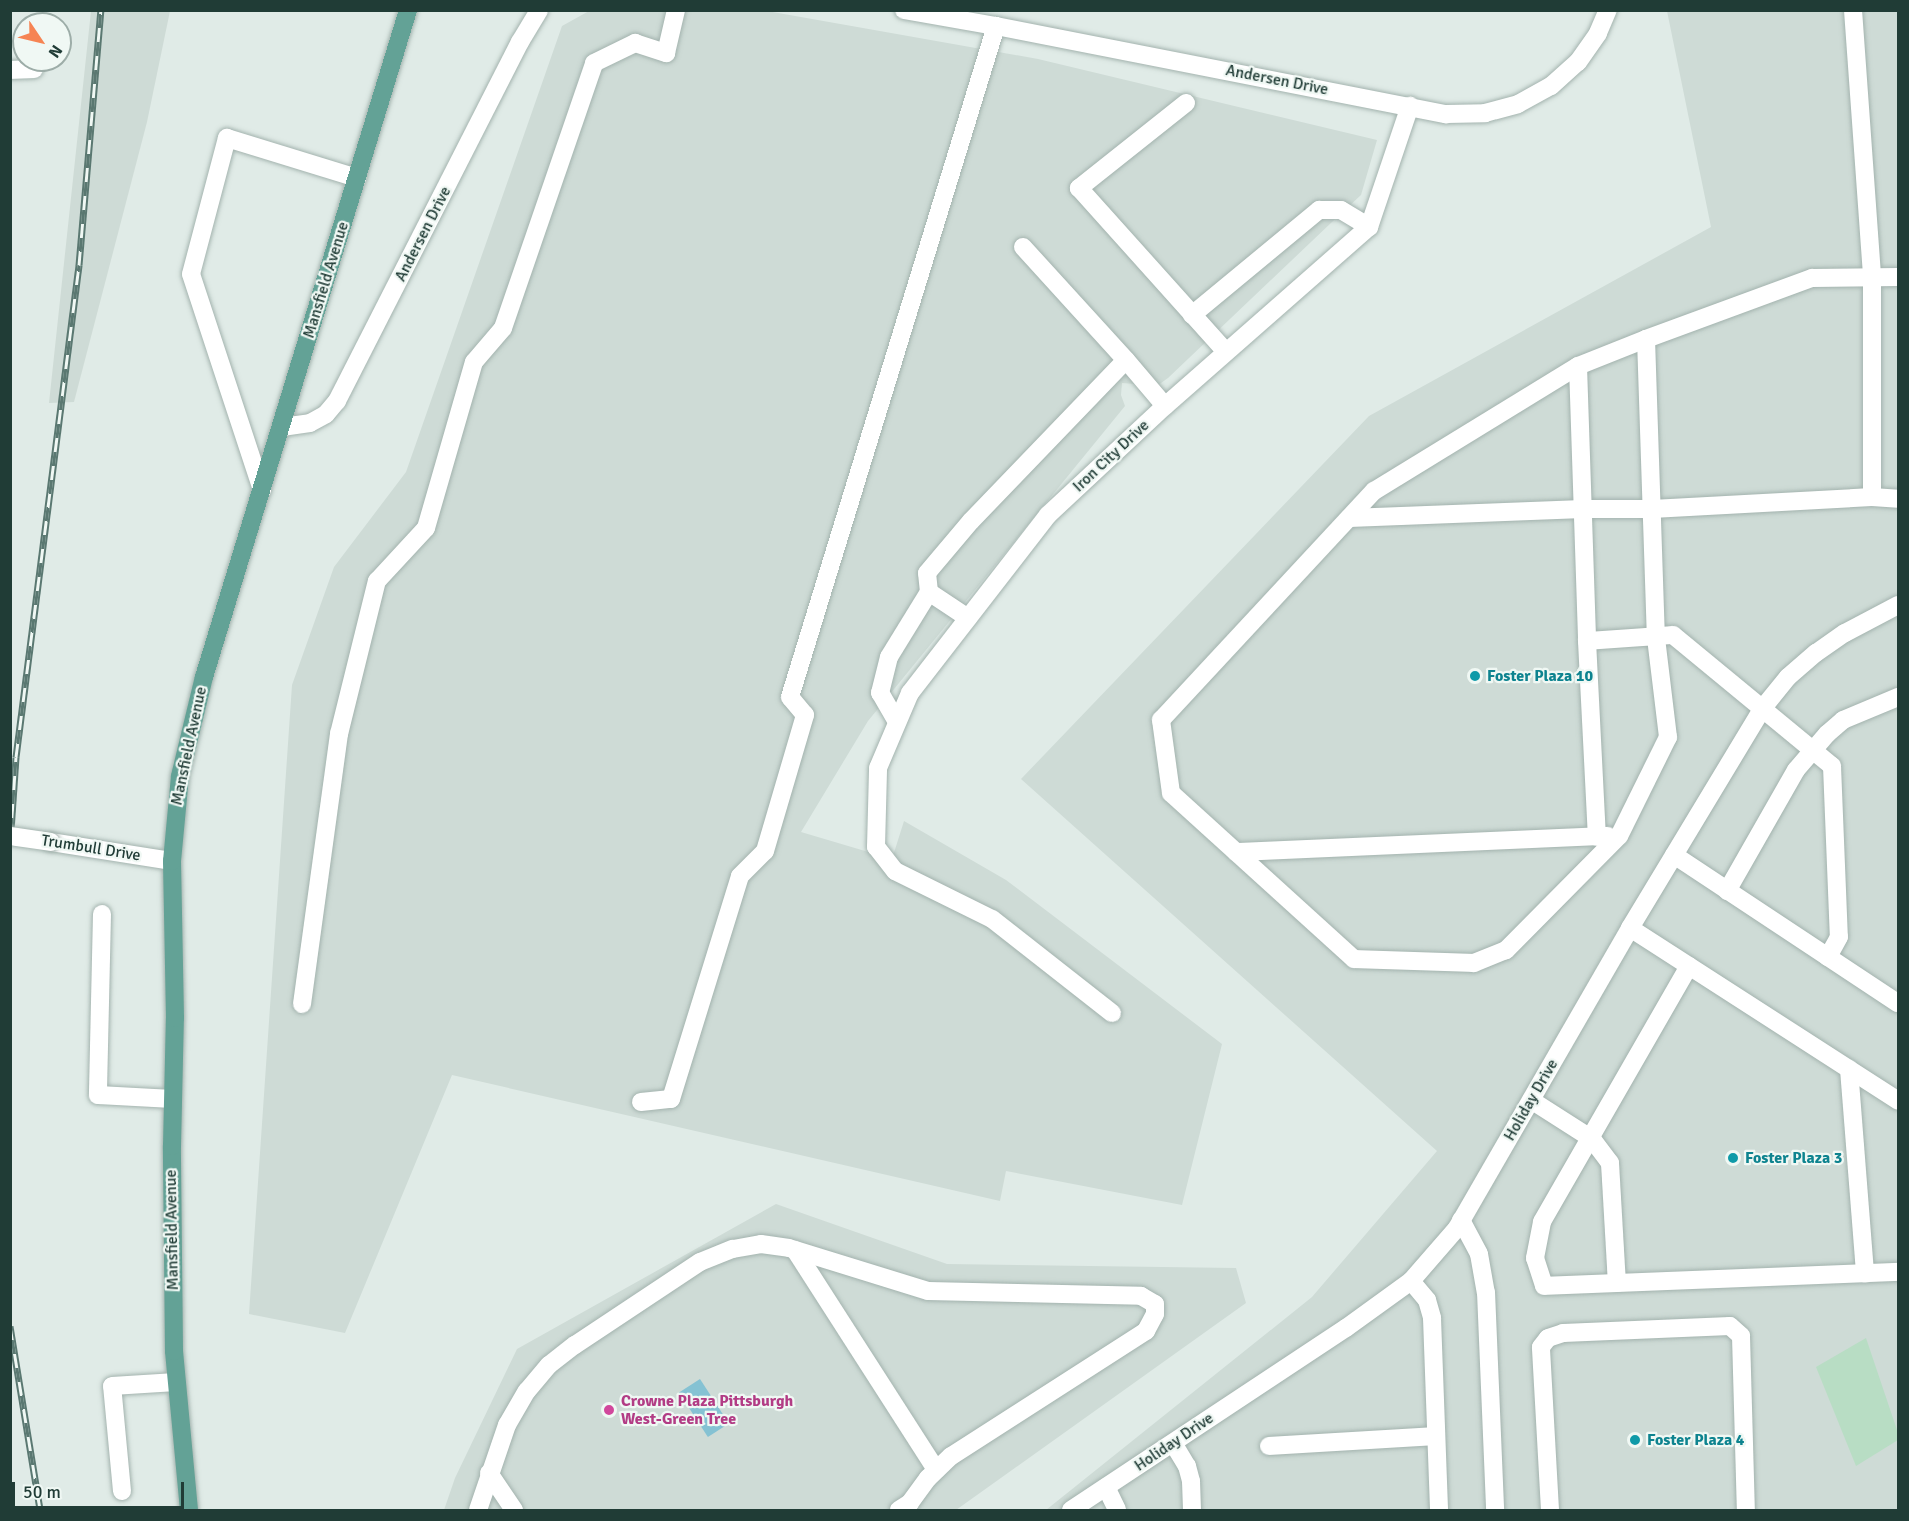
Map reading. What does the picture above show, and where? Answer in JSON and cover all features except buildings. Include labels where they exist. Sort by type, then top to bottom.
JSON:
[{"type":"main road","name":"Mansfield Avenue","points":[[189,1510],[176,1382],[172,861],[175,815],[188,737],[408,10]]},
{"type":"street","name":"Andersen Drive","points":[[282,427],[310,423],[326,414],[337,401],[520,42],[539,10]]},
{"type":"street","points":[[302,1004],[339,734],[377,581],[426,528],[474,362],[503,328],[594,63],[635,43],[666,53],[676,10]]},
{"type":"street","name":"Andersen Drive","points":[[904,10],[1446,114],[1485,113],[1518,104],[1551,86],[1578,62],[1598,33],[1608,10]]},
{"type":"street","points":[[1853,10],[1872,278],[1872,496]]},
{"type":"street","points":[[640,1101],[671,1099],[740,876],[765,851],[805,715],[790,697],[996,26]]},
{"type":"street","points":[[1186,103],[1079,188],[1226,352]]},
{"type":"street","name":"Iron City Drive","points":[[1112,1013],[992,919],[895,871],[876,847],[878,768],[910,693],[1048,515],[1165,406],[1369,226],[1410,106]]},
{"type":"street","points":[[262,490],[191,274],[227,138],[357,178]]},
{"type":"street","points":[[1192,315],[1319,210],[1341,210],[1369,226]]},
{"type":"street","points":[[1023,248],[1165,406]]},
{"type":"street","points":[[1646,339],[1656,638],[1668,737],[1619,836],[1506,950],[1474,963],[1354,959],[1171,793],[1161,720],[1374,490],[1578,366],[1646,339],[1812,278],[1899,277]]},
{"type":"street","points":[[897,722],[879,693],[889,657],[929,592],[927,573],[956,538],[1126,360]]},
{"type":"street","points":[[1578,366],[1587,641],[1597,837]]},
{"type":"street","points":[[1349,518],[1583,509],[1652,509],[1872,496],[1899,499]]},
{"type":"street","points":[[929,592],[968,618]]},
{"type":"street","name":"Holiday Drive","points":[[1071,1510],[1411,1281],[1461,1220],[1630,928],[1762,709],[1788,677],[1816,653],[1864,622],[1899,605]]},
{"type":"street","points":[[1587,641],[1674,635],[1832,766],[1839,937],[1828,957]]},
{"type":"street","points":[[1727,891],[1796,770],[1812,751],[1843,720],[1899,697]]},
{"type":"street","name":"Trumbull Drive","points":[[10,836],[172,861]]},
{"type":"street","points":[[1236,852],[1619,836]]},
{"type":"street","points":[[1674,855],[1899,1003]]},
{"type":"street","points":[[102,914],[98,1095],[173,1099]]},
{"type":"street","points":[[1630,928],[1899,1101]]},
{"type":"street","points":[[1689,966],[1592,1139],[1542,1222],[1535,1258],[1544,1286],[1899,1272]]},
{"type":"street","points":[[1849,1069],[1866,1273]]},
{"type":"street","points":[[1531,1100],[1592,1139],[1610,1163],[1617,1283]]},
{"type":"street","points":[[1461,1220],[1479,1254],[1486,1292],[1495,1510]]},
{"type":"street","points":[[478,1510],[507,1425],[526,1390],[549,1365],[575,1344],[700,1262],[733,1249],[761,1244],[795,1250],[928,1291],[1141,1296],[1155,1304],[1155,1314],[1146,1331],[951,1456],[936,1470],[910,1503],[899,1510]]},
{"type":"street","points":[[795,1250],[936,1470]]},
{"type":"street","points":[[1411,1281],[1427,1300],[1432,1318],[1439,1510]]},
{"type":"street","points":[[1550,1510],[1541,1347],[1548,1338],[1563,1333],[1730,1326],[1741,1336],[1746,1510]]},
{"type":"street","points":[[122,1491],[112,1386],[176,1382]]},
{"type":"street","points":[[1269,1446],[1436,1436]]},
{"type":"street","points":[[1173,1443],[1187,1466],[1191,1481],[1192,1510]]},
{"type":"street","points":[[489,1473],[514,1510]]},
{"type":"street","points":[[1106,1487],[1117,1510]]},
{"type":"shaded area","points":[[91,11],[170,11],[147,122],[74,402],[49,403]]},
{"type":"shaded area","points":[[589,11],[767,11],[1038,59],[1377,140],[1361,195],[1168,378],[1144,395],[1136,384],[1122,383],[1121,395],[1125,406],[868,721],[801,832],[892,859],[904,821],[1006,880],[1222,1044],[1182,1205],[1006,1171],[1000,1201],[452,1075],[345,1333],[249,1314],[292,685],[334,567],[406,472],[562,26]]},
{"type":"shaded area","points":[[1667,11],[1898,11],[1898,1510],[1046,1510],[1312,1297],[1437,1151],[1021,779],[1369,416],[1711,227]]},
{"type":"shaded area","points":[[776,1204],[947,1264],[1236,1268],[1246,1303],[956,1510],[444,1510],[455,1478],[517,1349]]},
{"type":"green space","points":[[1866,1338],[1898,1433],[1898,1440],[1856,1466],[1816,1367]]},
{"type":"water","points":[[700,1379],[729,1423],[708,1437],[679,1393]]},
{"type":"railway","points":[[10,845],[16,757],[79,265],[101,10]]},
{"type":"railway","points":[[10,1326],[40,1510]]},
{"type":"place","name":"Foster Plaza 10","points":[[1475,676]]},
{"type":"place","name":"Foster Plaza 3","points":[[1733,1158]]},
{"type":"place","name":"Crowne Plaza Pittsburgh West-Green Tree","points":[[609,1410]]},
{"type":"place","name":"Foster Plaza 4","points":[[1635,1440]]}]
